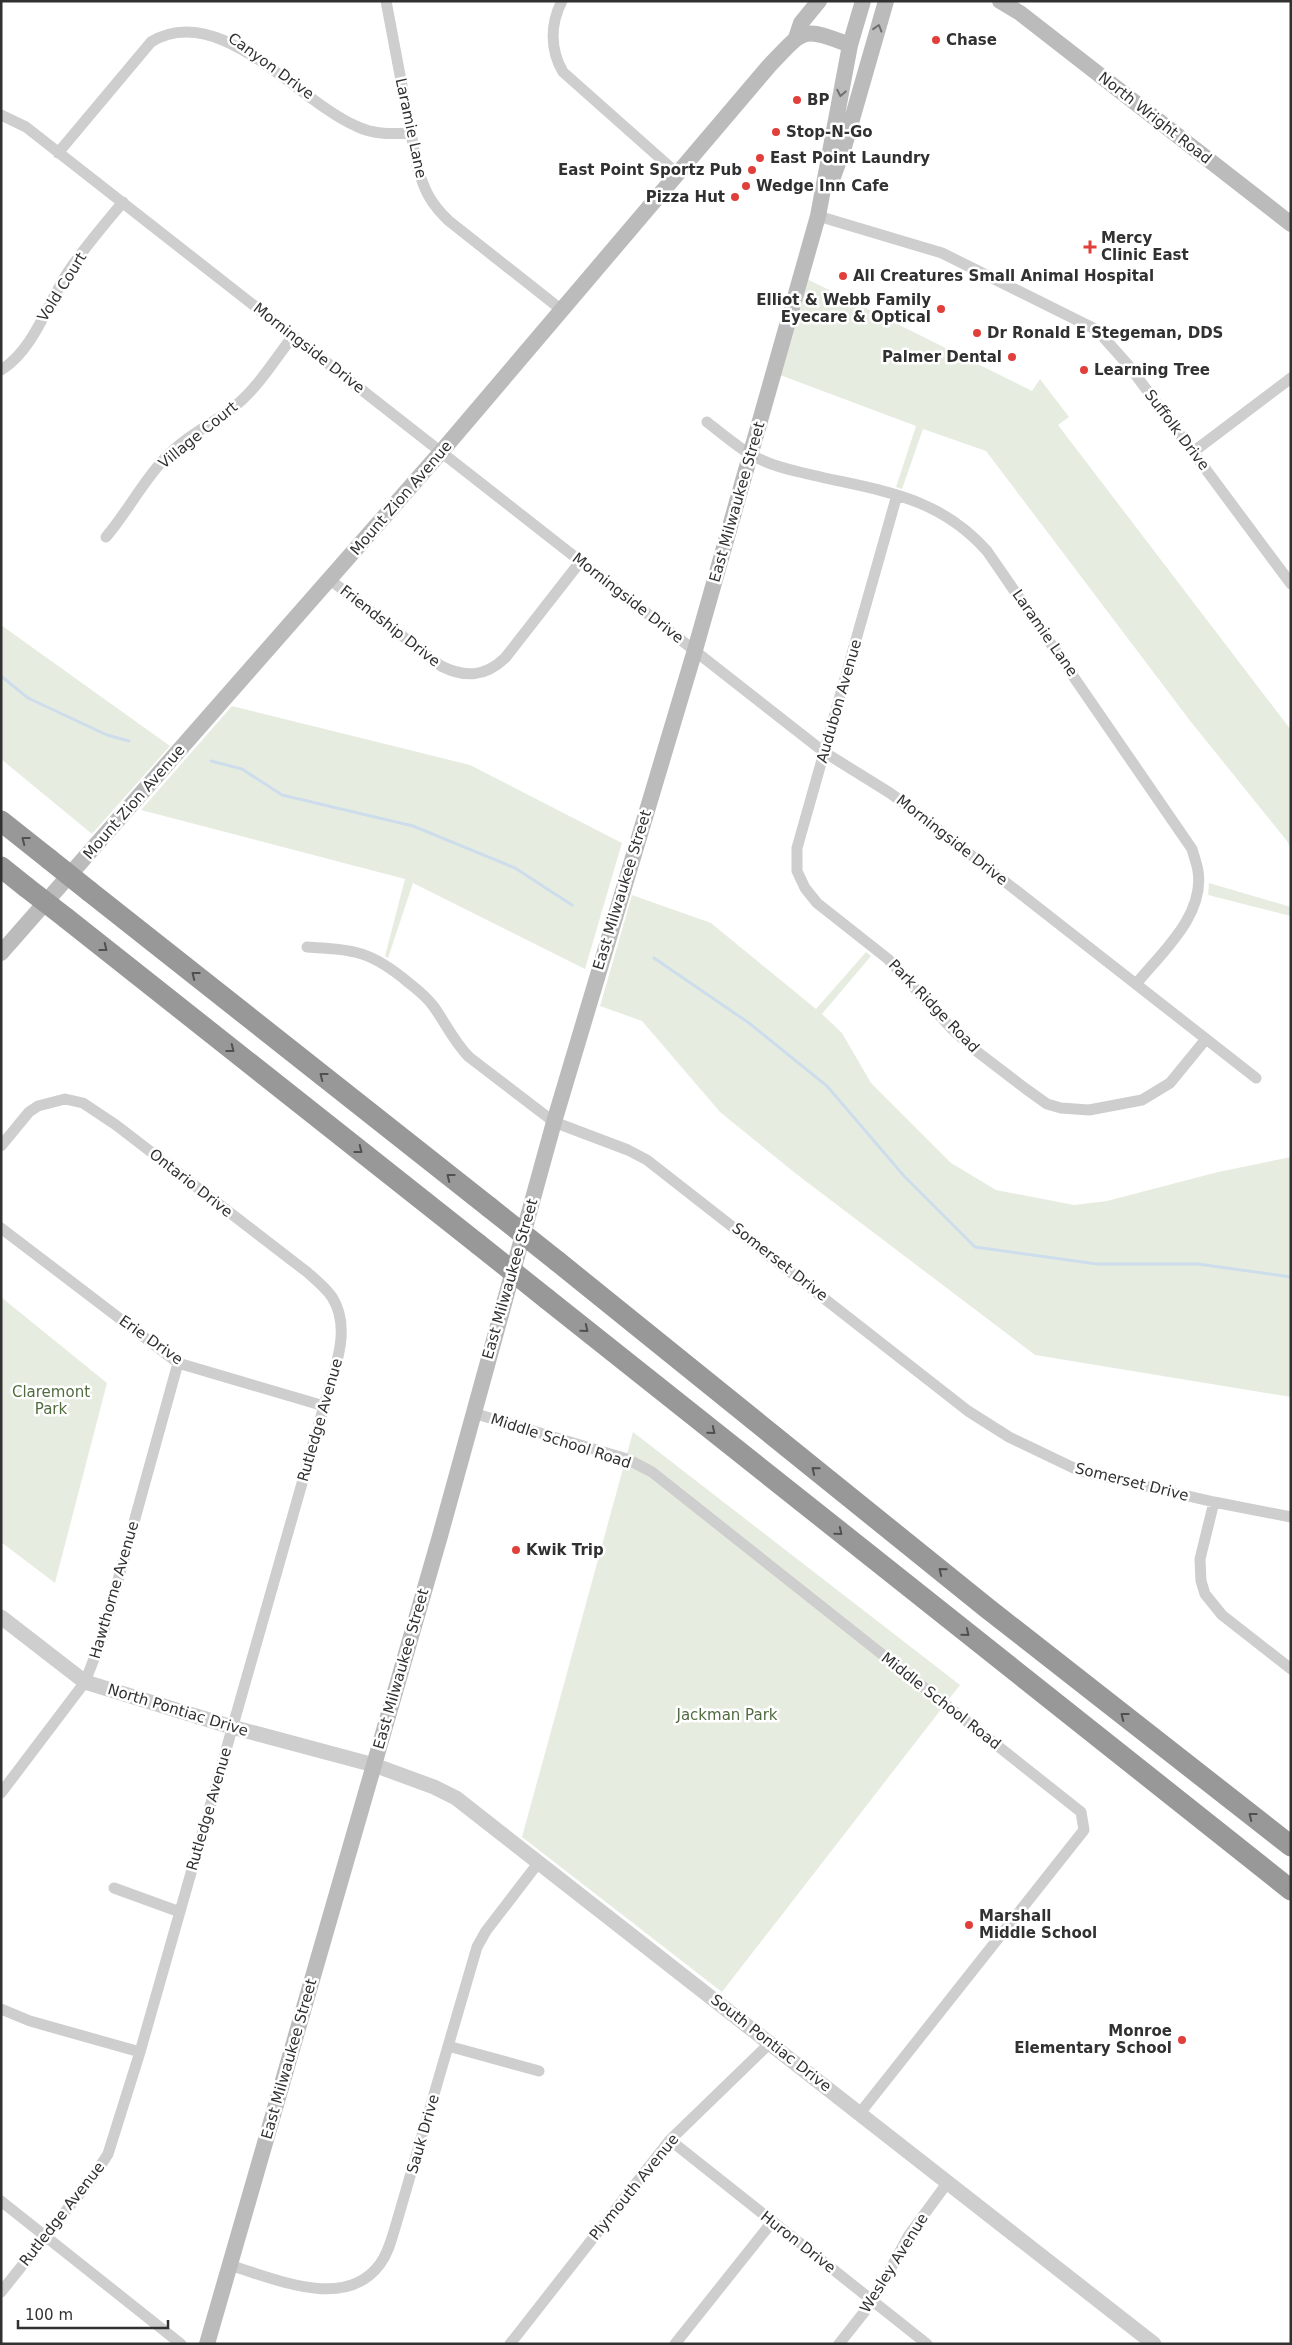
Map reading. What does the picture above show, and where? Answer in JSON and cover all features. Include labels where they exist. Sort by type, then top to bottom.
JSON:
[{"type":"highway","points":[[1,821],[557,1261],[987,1608],[1291,1846]]},
{"type":"highway","points":[[1,867],[1291,1890]]},
{"type":"main road","name":"Mount Zion Avenue","points":[[1,953],[563,311],[769,66],[796,38],[801,22],[819,1]]},
{"type":"main road","name":"East Milwaukee Street","points":[[818,216],[850,45],[863,1]]},
{"type":"main road","name":"East Milwaukee Street","points":[[207,2344],[374,1765],[554,1122],[695,650],[818,216],[844,147],[886,1]]},
{"type":"main road","name":"North Wright Road","points":[[1000,1],[1014,7],[1291,224]]},
{"type":"main road","points":[[796,38],[807,32],[815,32],[850,45]]},
{"type":"street","name":"Laramie Lane","points":[[386,1],[424,188],[434,206],[449,221],[563,311]]},
{"type":"street","points":[[562,1],[556,14],[552,38],[558,64],[563,72],[679,175]]},
{"type":"street","name":"Canyon Drive","points":[[58,153],[151,42],[166,31],[183,26],[208,27],[233,36],[320,103],[355,126],[386,135],[412,133]]},
{"type":"street","points":[[850,45],[870,54]]},
{"type":"street","name":"Morningside Drive","points":[[1,115],[26,127],[824,752],[890,792],[1137,983],[1256,1078]]},
{"type":"street","name":"Vold Court","points":[[1,370],[17,358],[31,340],[48,304],[69,271],[123,202]]},
{"type":"street","name":"Suffolk Drive","points":[[818,216],[942,253],[1097,330],[1129,366],[1291,584]]},
{"type":"street","name":"Village Court","points":[[106,537],[122,518],[153,472],[168,455],[235,406],[293,336]]},
{"type":"street","points":[[1193,452],[1291,378]]},
{"type":"street","name":"Laramie Lane","points":[[707,422],[750,455],[786,468],[897,495],[945,514],[971,533],[987,551],[1192,849],[1199,871],[1198,891],[1194,906],[1185,924],[1137,983]]},
{"type":"street","name":"Audubon Avenue","points":[[817,903],[800,880],[795,856],[897,495]]},
{"type":"street","name":"Friendship Drive","points":[[329,579],[441,666],[452,672],[470,675],[490,669],[505,658],[580,562]]},
{"type":"street","name":"Park Ridge Road","points":[[817,903],[888,959],[952,1029],[975,1050],[1048,1104],[1061,1108],[1089,1110],[1142,1100],[1170,1083],[1206,1039]]},
{"type":"street","name":"Somerset Drive","points":[[307,947],[350,950],[387,965],[431,1002],[457,1044],[465,1053],[554,1122],[628,1150],[647,1160],[968,1411],[1009,1437],[1080,1471],[1214,1502],[1291,1517]]},
{"type":"street","name":"Ontario Drive","points":[[1,1146],[29,1112],[38,1106],[65,1099],[83,1103],[116,1124],[307,1272],[331,1296]]},
{"type":"street","name":"Erie Drive","points":[[1,1228],[178,1363],[324,1406]]},
{"type":"street","name":"Rutledge Avenue","points":[[1,2292],[93,2177],[108,2154],[140,2052],[341,1346],[342,1325],[337,1305],[331,1296]]},
{"type":"street","name":"Hawthorne Avenue","points":[[1,1794],[85,1682],[102,1638],[178,1363]]},
{"type":"street","name":"Middle School Road","points":[[473,1413],[627,1460],[652,1472],[1081,1812],[1084,1830],[860,2113]]},
{"type":"street","points":[[1214,1502],[1200,1559],[1200,1581],[1205,1594],[1222,1614],[1291,1669]]},
{"type":"street","name":"North Pontiac Drive","points":[[1,1617],[85,1682],[232,1727],[374,1765]]},
{"type":"street","name":"South Pontiac Drive","points":[[374,1765],[414,1779],[448,1794],[540,1862],[1154,2344]]},
{"type":"street","name":"Sauk Drive","points":[[229,2265],[313,2289],[328,2290],[353,2284],[375,2270],[389,2248],[478,1947],[486,1931],[540,1862]]},
{"type":"street","points":[[114,1888],[180,1912]]},
{"type":"street","points":[[1,2010],[30,2021],[140,2052]]},
{"type":"street","name":"Plymouth Avenue","points":[[510,2344],[670,2140],[771,2042]]},
{"type":"street","points":[[448,2046],[539,2071]]},
{"type":"street","name":"Huron Drive","points":[[670,2140],[927,2344]]},
{"type":"street","name":"Wesley Avenue","points":[[839,2344],[873,2301],[909,2235],[948,2182]]},
{"type":"street","points":[[1,2201],[181,2344]]},
{"type":"street","points":[[675,2344],[772,2222]]},
{"type":"green space","points":[[807,279],[1032,391],[1040,379],[1069,417],[1058,425],[1291,730],[1291,849],[1287,841],[1191,722],[986,451],[923,429],[902,489],[896,487],[916,426],[780,375]]},
{"type":"green space","points":[[1,625],[170,746],[92,834],[1,759]]},
{"type":"green space","points":[[232,706],[470,765],[622,843],[585,969],[413,883],[388,958],[385,956],[405,879],[141,810]]},
{"type":"green space","points":[[1209,883],[1291,907],[1291,916],[1208,895]]},
{"type":"green space","points":[[632,895],[711,923],[816,1009],[866,952],[871,956],[822,1014],[842,1033],[871,1083],[951,1163],[996,1190],[1074,1205],[1107,1201],[1218,1172],[1291,1157],[1291,1397],[1035,1355],[795,1173],[720,1112],[642,1021],[600,1006]]},
{"type":"green space","name":"Claremont Park","points":[[1,1297],[107,1383],[55,1583],[1,1542]]},
{"type":"green space","name":"Jackman Park","points":[[633,1432],[960,1685],[722,1992],[522,1837]]},
{"type":"waterway","points":[[1,676],[28,698],[107,735],[129,741]]},
{"type":"waterway","points":[[211,761],[242,769],[282,795],[413,826],[515,868],[572,905]]},
{"type":"waterway","points":[[654,958],[749,1023],[827,1086],[904,1176],[975,1247],[1097,1264],[1198,1264],[1291,1277]]},
{"type":"place","name":"Chase","points":[[936,40]]},
{"type":"place","name":"BP","points":[[797,100]]},
{"type":"place","name":"Stop-N-Go","points":[[776,132]]},
{"type":"place","name":"East Point Laundry","points":[[760,158]]},
{"type":"place","name":"East Point Sportz Pub","points":[[752,170]]},
{"type":"place","name":"Wedge Inn Cafe","points":[[746,186]]},
{"type":"place","name":"Pizza Hut","points":[[735,197]]},
{"type":"place","name":"Mercy Clinic East","points":[[1090,247]]},
{"type":"place","name":"All Creatures Small Animal Hospital","points":[[843,276]]},
{"type":"place","name":"Elliot & Webb Family Eyecare & Optical","points":[[941,309]]},
{"type":"place","name":"Dr Ronald E Stegeman, DDS","points":[[977,333]]},
{"type":"place","name":"Palmer Dental","points":[[1012,357]]},
{"type":"place","name":"Learning Tree","points":[[1084,370]]},
{"type":"place","name":"Kwik Trip","points":[[516,1550]]},
{"type":"place","name":"Marshall Middle School","points":[[969,1925]]},
{"type":"place","name":"Monroe Elementary School","points":[[1182,2040]]}]
